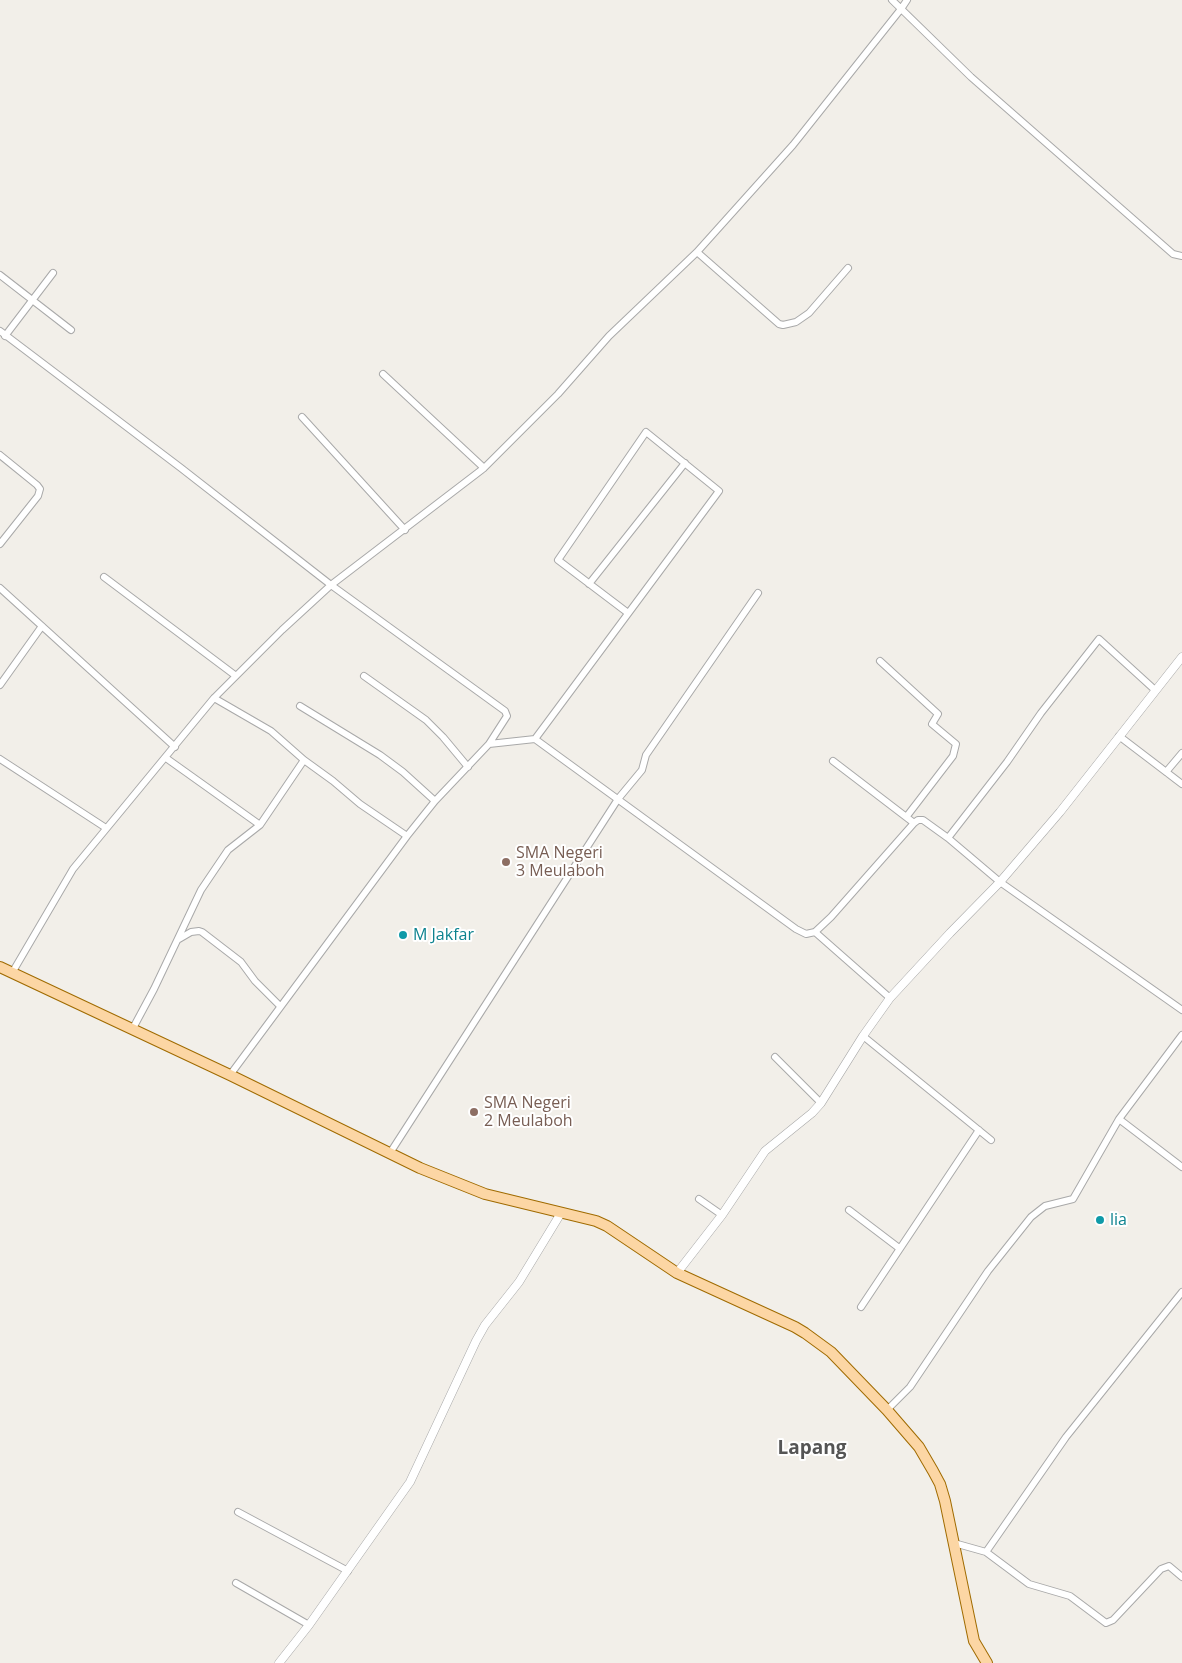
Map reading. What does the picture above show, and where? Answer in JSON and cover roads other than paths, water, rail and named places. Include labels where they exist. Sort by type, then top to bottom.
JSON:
[{"type":"main road","points":[[0,967],[230,1075],[420,1168],[485,1194],[596,1221],[607,1226],[677,1273],[805,1333],[831,1352],[887,1410],[918,1447],[940,1484],[974,1641],[987,1663]]},
{"type":"street","points":[[892,0],[971,77],[1173,254],[1182,256]]},
{"type":"street","points":[[12,973],[72,870],[214,698],[282,630],[331,585],[484,468],[558,394],[609,336],[697,252],[793,145],[907,0]]},
{"type":"street","points":[[697,252],[779,324],[783,325],[796,322],[809,312],[848,268]]},
{"type":"street","points":[[52,273],[32,301],[3,334],[181,468],[331,585],[506,712],[507,716],[489,744],[435,801],[407,836],[230,1075]]},
{"type":"street","points":[[0,275],[71,330]]},
{"type":"street","points":[[383,374],[484,468]]},
{"type":"street","points":[[302,418],[405,530]]},
{"type":"street","points":[[535,739],[719,491],[646,432],[558,560],[628,613]]},
{"type":"street","points":[[0,455],[40,489],[38,496],[0,544]]},
{"type":"street","points":[[588,584],[685,463]]},
{"type":"street","points":[[104,577],[236,676]]},
{"type":"street","points":[[0,588],[175,746]]},
{"type":"street","points":[[390,1153],[618,799],[642,770],[646,754],[758,593]]},
{"type":"street","points":[[0,685],[42,626]]},
{"type":"street","points":[[948,838],[1099,639],[1155,690]]},
{"type":"street","points":[[677,1273],[722,1215],[764,1152],[821,1103],[863,1036],[890,998],[1000,882],[1054,819],[1182,657]]},
{"type":"street","points":[[880,661],[938,714],[932,724],[956,744],[953,756],[907,816]]},
{"type":"street","points":[[364,676],[426,720],[468,767]]},
{"type":"street","points":[[214,698],[271,731],[360,804],[407,836]]},
{"type":"street","points":[[300,706],[380,755],[403,772],[435,801]]},
{"type":"street","points":[[1119,736],[1182,784]]},
{"type":"street","points":[[489,744],[535,739],[796,929],[806,934],[815,932],[831,917],[914,823],[918,820],[923,820],[948,838],[1000,882],[1182,1010]]},
{"type":"street","points":[[1166,772],[1182,753]]},
{"type":"street","points":[[166,758],[260,825]]},
{"type":"street","points":[[0,759],[106,828]]},
{"type":"street","points":[[132,1030],[154,989],[201,890],[228,850],[260,825],[304,760]]},
{"type":"street","points":[[833,760],[914,823]]},
{"type":"street","points":[[179,938],[190,932],[199,930],[202,932],[241,962],[254,980],[280,1006]]},
{"type":"street","points":[[815,932],[890,998]]},
{"type":"street","points":[[863,1036],[991,1140]]},
{"type":"street","points":[[887,1410],[910,1387],[988,1271],[1030,1216],[1045,1206],[1073,1199],[1119,1119],[1182,1036]]},
{"type":"street","points":[[775,1057],[821,1103]]},
{"type":"street","points":[[1119,1119],[1182,1167]]},
{"type":"street","points":[[861,1307],[979,1130]]},
{"type":"street","points":[[700,1199],[722,1215]]},
{"type":"street","points":[[849,1210],[899,1248]]},
{"type":"street","points":[[279,1663],[309,1625],[410,1482],[476,1341],[485,1325],[519,1282],[561,1213]]},
{"type":"street","points":[[986,1552],[1066,1437],[1182,1292]]},
{"type":"street","points":[[238,1512],[348,1571]]},
{"type":"street","points":[[954,1543],[986,1552],[1013,1574],[1029,1584],[1070,1596],[1106,1623],[1114,1620],[1161,1569],[1169,1566],[1182,1577]]},
{"type":"street","points":[[236,1583],[309,1625]]},
{"type":"place","name":"SMA Negeri 3 Meulaboh","points":[[506,862]]},
{"type":"place","name":"M Jakfar","points":[[403,935]]},
{"type":"place","name":"SMA Negeri 2 Meulaboh","points":[[474,1112]]},
{"type":"place","name":"lia","points":[[1100,1220]]},
{"type":"district","name":"Lapang","points":[[812,1449]]}]
